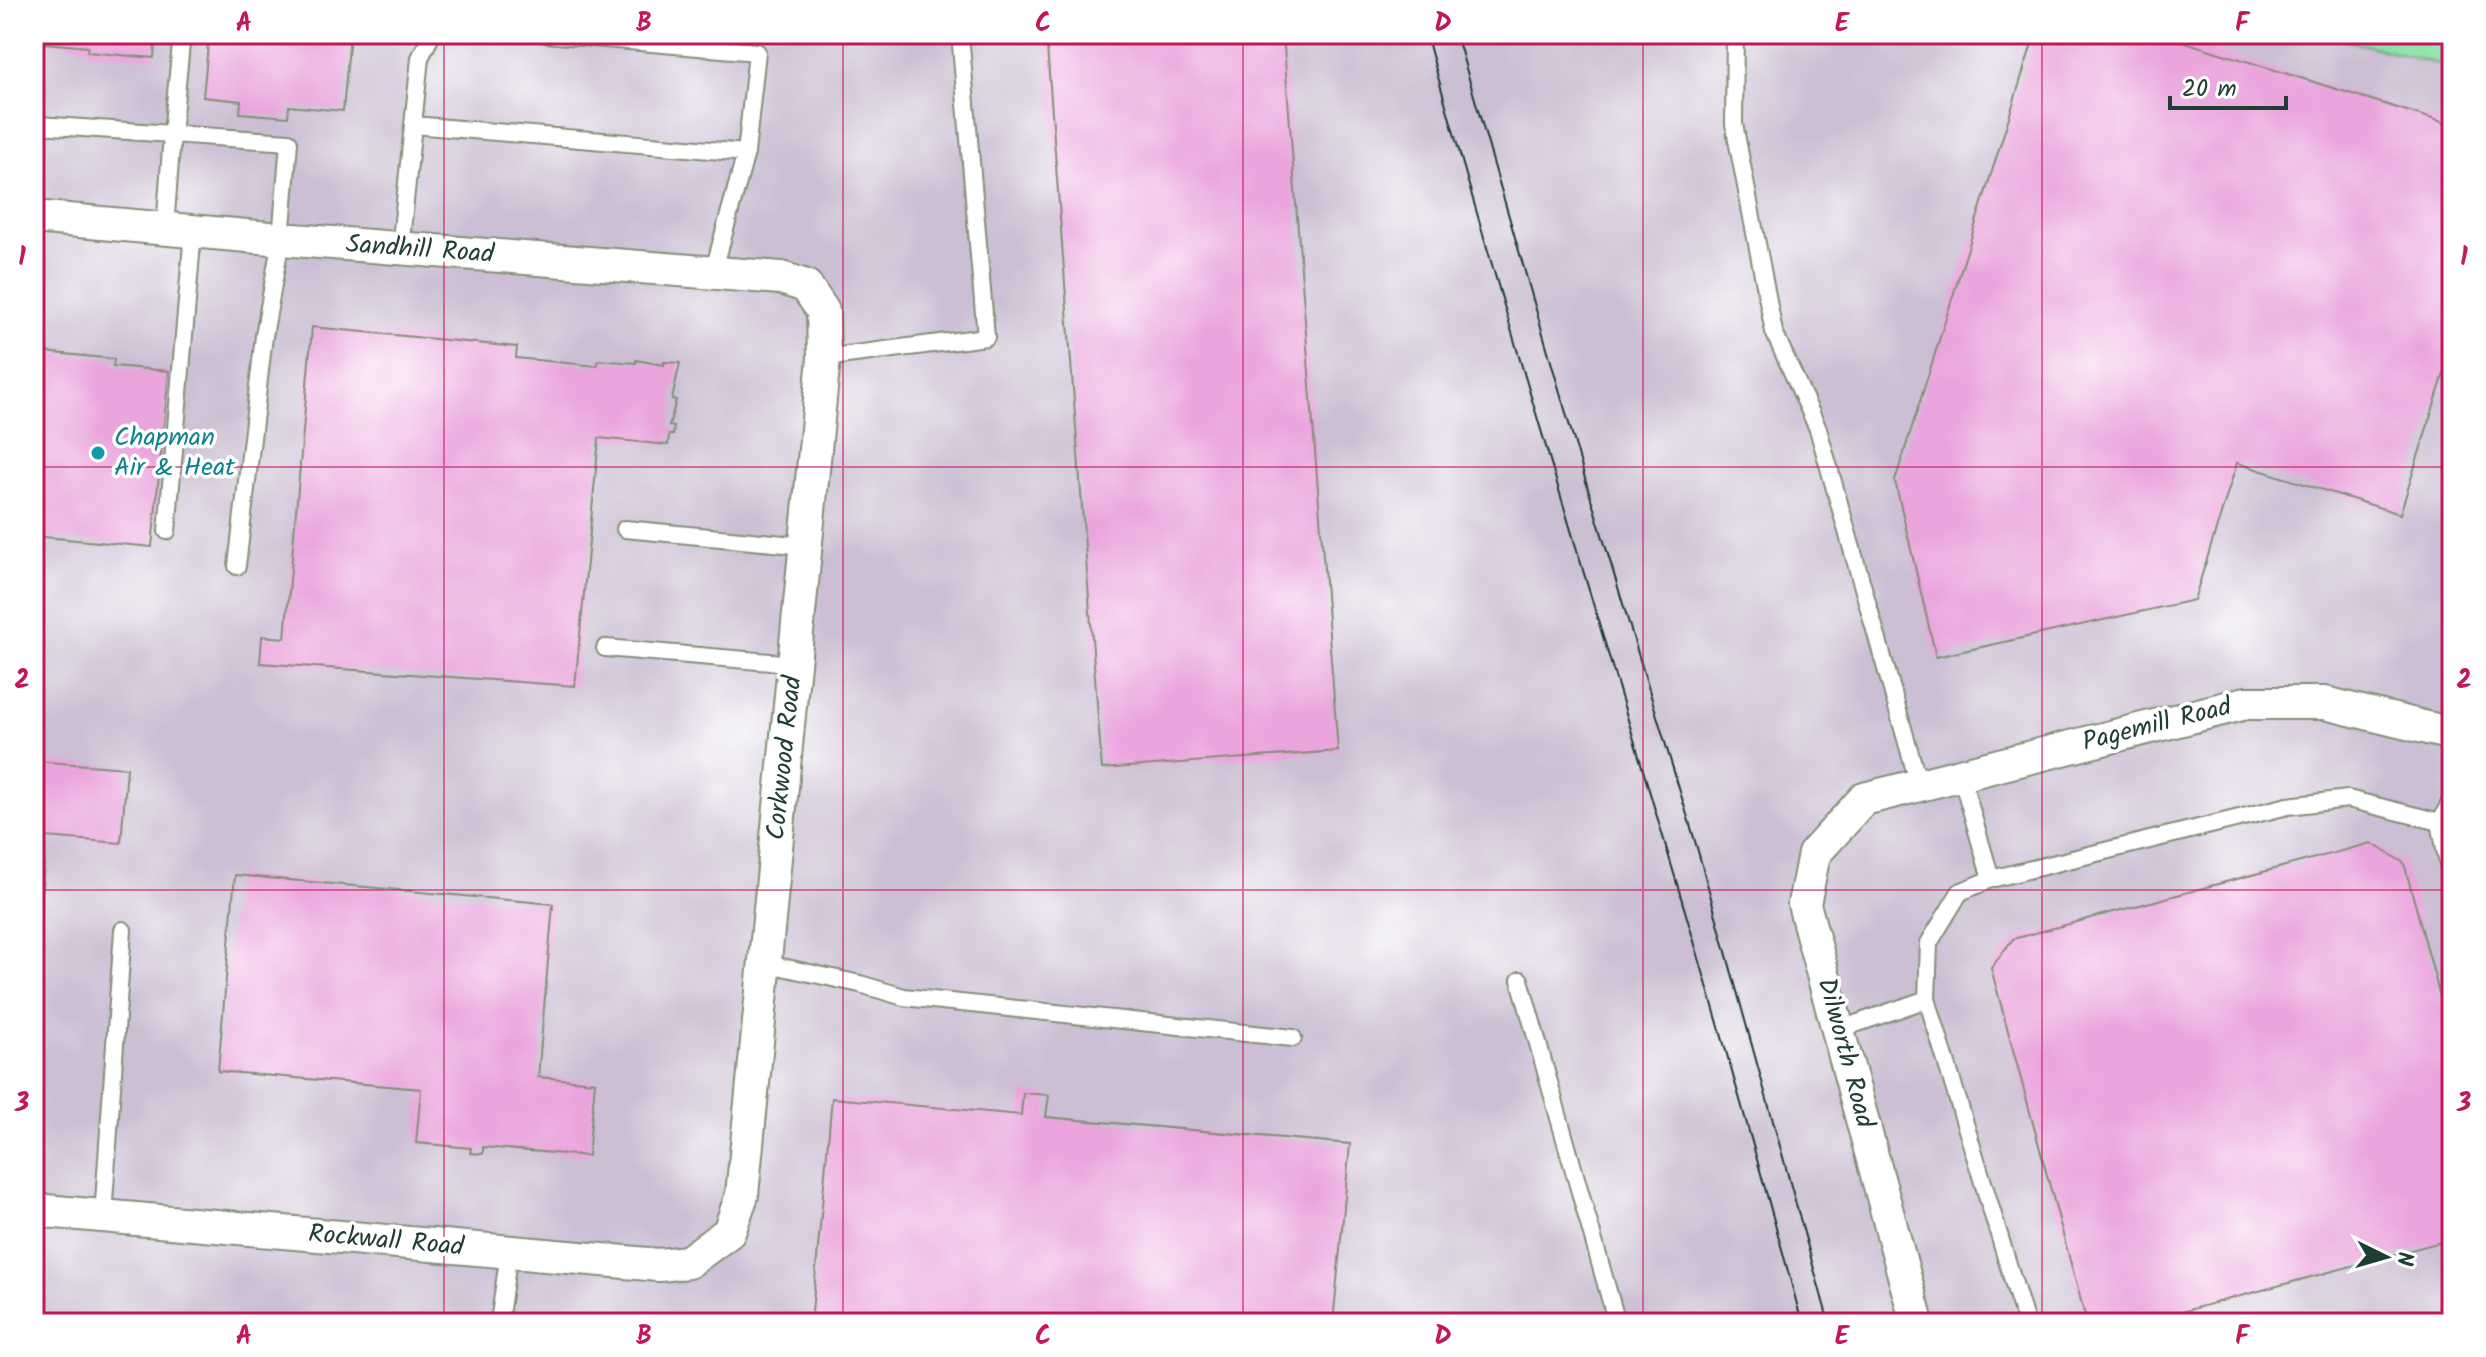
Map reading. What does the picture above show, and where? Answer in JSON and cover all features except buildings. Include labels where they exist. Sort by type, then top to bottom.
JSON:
[{"type":"street","name":"Sandhill Road","points":[[34,217],[781,278],[806,286]]},
{"type":"street","name":"Corkwood Road","points":[[729,1232],[742,1195],[824,358],[823,311],[806,286]]},
{"type":"street","name":"Pagemill Road","points":[[1864,799],[2246,703],[2325,703],[2452,734]]},
{"type":"street","name":"Dilworth Road","points":[[1864,799],[1814,854],[1804,904],[1917,1323]]},
{"type":"street","name":"Rockwall Road","points":[[34,1210],[659,1265],[688,1262],[729,1232]]},
{"type":"lane","points":[[167,531],[179,230],[172,134],[182,34]]},
{"type":"lane","points":[[400,249],[420,58],[432,34]]},
{"type":"lane","points":[[546,34],[757,52],[746,153],[713,273]]},
{"type":"lane","points":[[824,358],[986,337],[960,34]]},
{"type":"lane","points":[[1735,34],[1734,124],[1774,332],[1818,429],[1919,785]]},
{"type":"lane","points":[[34,167],[38,125],[289,142],[281,239],[264,336],[237,566]]},
{"type":"lane","points":[[413,125],[746,153]]},
{"type":"lane","points":[[625,529],[805,546]]},
{"type":"lane","points":[[605,648],[794,664]]},
{"type":"lane","points":[[1961,775],[1991,879]]},
{"type":"lane","points":[[2026,1323],[1927,999],[1929,943],[1960,892],[1991,879],[2288,806],[2348,799],[2440,822]]},
{"type":"lane","points":[[2452,799],[2440,822],[2452,886]]},
{"type":"lane","points":[[103,1216],[123,930]]},
{"type":"lane","points":[[764,963],[904,997],[1293,1038]]},
{"type":"lane","points":[[1520,980],[1617,1323]]},
{"type":"lane","points":[[1838,1030],[1927,999]]},
{"type":"lane","points":[[499,1323],[509,1252]]},
{"type":"shaded area","points":[[34,34],[2322,34],[2452,68],[2452,1323],[34,1323]]},
{"type":"green space","points":[[2322,34],[2452,34],[2452,68]]},
{"type":"tram line","points":[[1426,34],[1711,1000],[1802,1323]]},
{"type":"tram line","points":[[1456,34],[1586,482],[1698,851],[1829,1323]]},
{"type":"place","name":"Chapman Air & Heat","points":[[98,453]]}]
